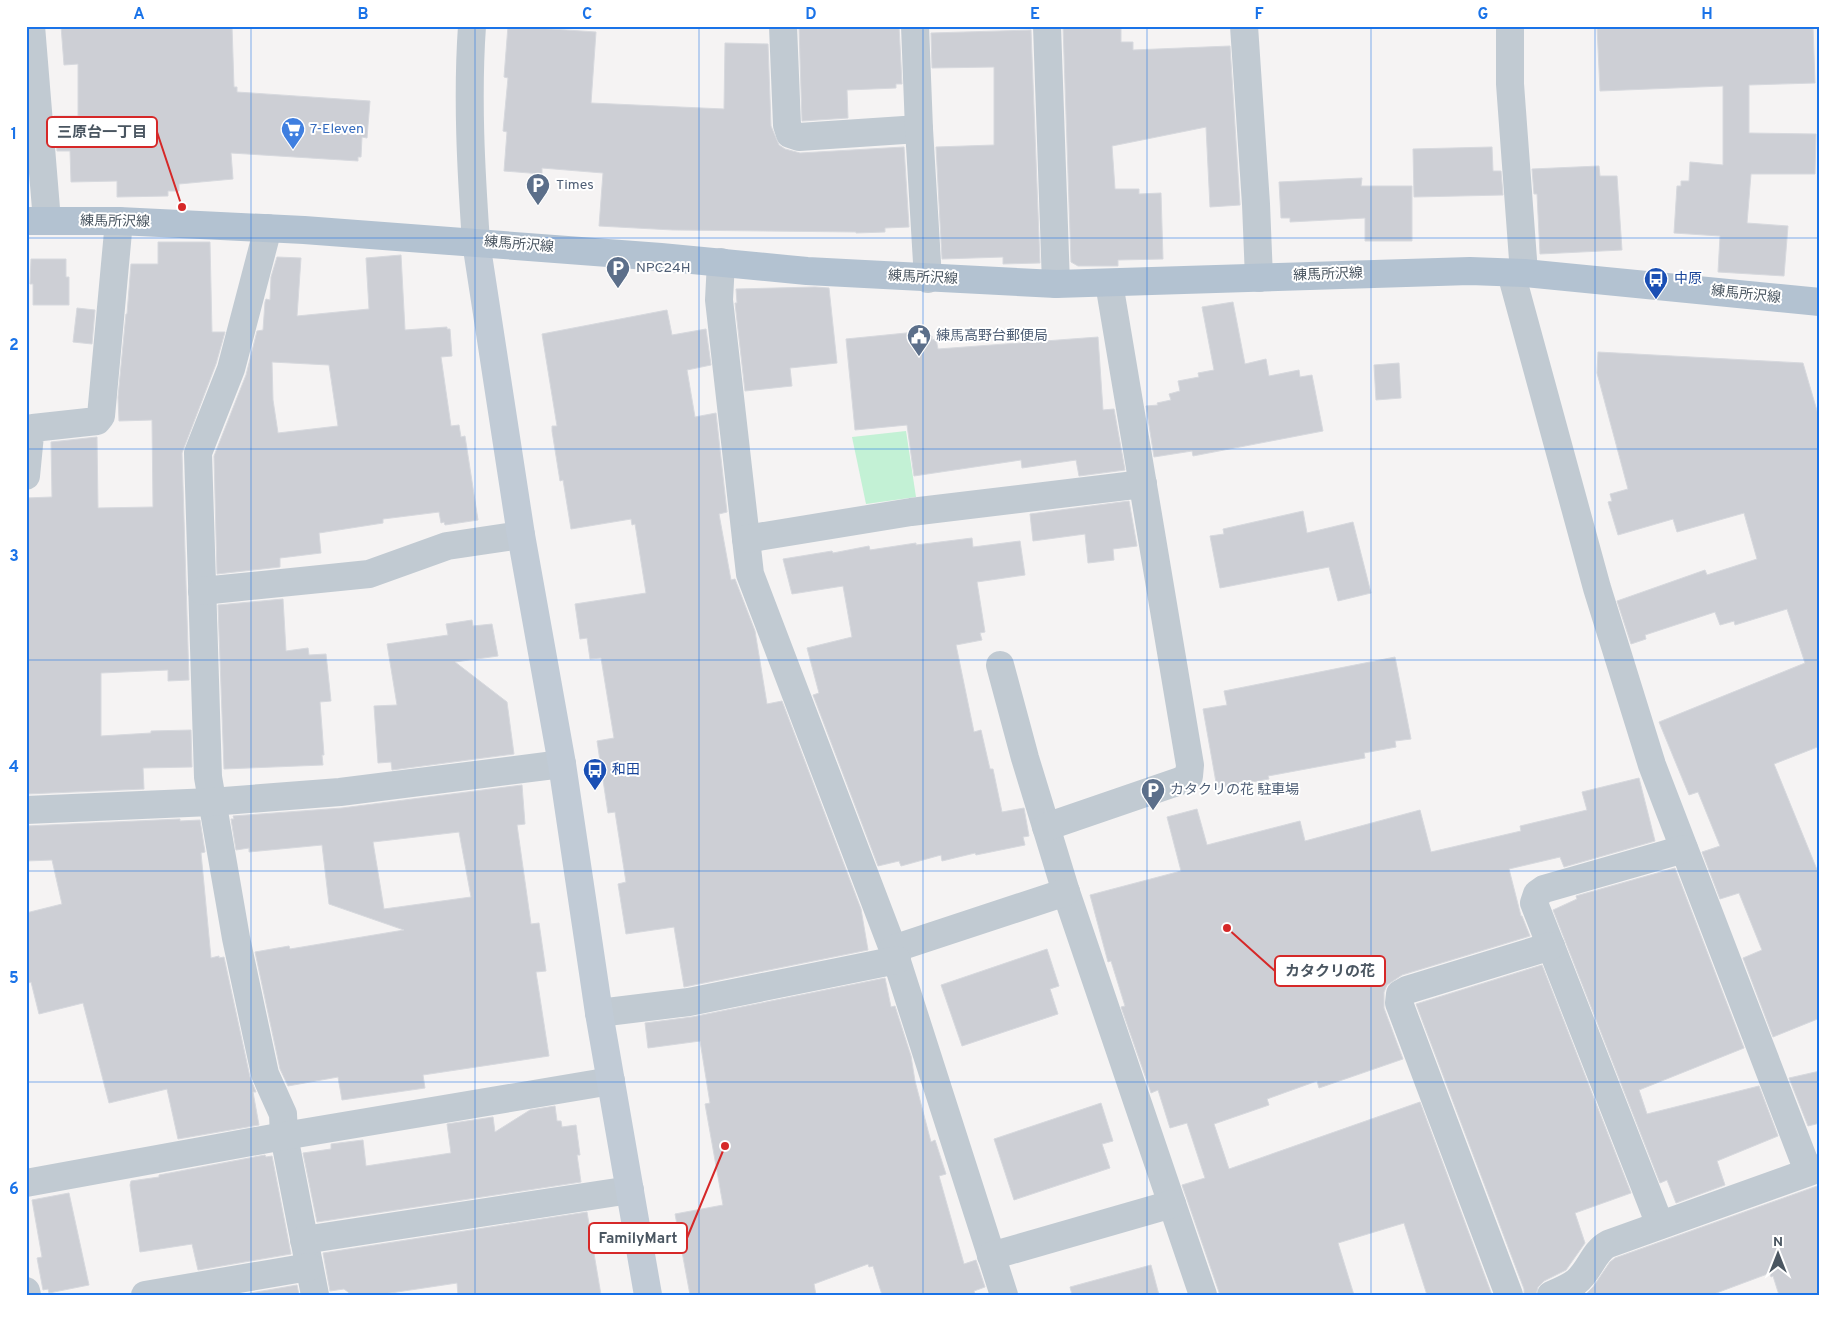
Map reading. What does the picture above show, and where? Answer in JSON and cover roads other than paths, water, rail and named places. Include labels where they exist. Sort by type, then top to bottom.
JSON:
[{"type":"main road","name":"練馬所沢線","points":[[36,221],[120,221],[268,228],[476,242],[722,262],[807,271],[1056,284],[1470,271],[1517,273],[1820,302]]},
{"type":"street","points":[[31,26],[36,221]]},
{"type":"street","points":[[472,26],[470,60],[470,165],[476,242],[521,535],[562,764],[611,1081],[648,1295]]},
{"type":"street","points":[[783,26],[786,125],[790,134],[799,137],[919,129]]},
{"type":"street","points":[[915,26],[928,278]]},
{"type":"street","points":[[1047,26],[1056,284]]},
{"type":"street","points":[[1244,26],[1259,278]]},
{"type":"street","points":[[1510,26],[1510,84],[1517,273],[1597,588],[1652,765],[1814,1170],[1660,1224],[1599,1249],[1588,1268],[1576,1282],[1551,1295]]},
{"type":"street","points":[[26,476],[30,435],[33,428],[97,421],[102,416],[120,221]]},
{"type":"street","points":[[268,228],[231,369],[198,453],[208,776],[236,938],[265,1074],[283,1114],[284,1136],[315,1295]]},
{"type":"street","points":[[722,262],[719,300],[750,574],[895,955],[1004,1295]]},
{"type":"street","points":[[1046,827],[1180,781],[1189,776],[1190,766],[1109,283]]},
{"type":"street","points":[[746,539],[911,512],[1143,484]]},
{"type":"street","points":[[202,590],[369,574],[447,546],[521,535]]},
{"type":"street","points":[[1000,665],[1066,892],[1203,1295]]},
{"type":"street","points":[[26,810],[211,802],[340,792],[562,764]]},
{"type":"street","points":[[1660,1224],[1534,903],[1537,894],[1544,889],[1684,849]]},
{"type":"street","points":[[600,1013],[689,1002],[895,955],[1066,892]]},
{"type":"street","points":[[1509,1295],[1399,1003],[1400,994],[1407,990],[1551,946]]},
{"type":"street","points":[[26,1183],[284,1136],[611,1081]]},
{"type":"street","points":[[304,1240],[630,1190]]},
{"type":"street","points":[[991,1256],[1172,1204]]},
{"type":"street","points":[[145,1295],[309,1267]]},
{"type":"street","points":[[26,1291],[27,1295]]},
{"type":"place","name":"7-Eleven","points":[[293,150]]},
{"type":"place","name":"Times","points":[[538,206]]},
{"type":"place","name":"三原台一丁目","points":[[182,207]]},
{"type":"place","name":"NPC24H","points":[[618,289]]},
{"type":"place","name":"中原","points":[[1656,300]]},
{"type":"place","name":"練馬高野台郵便局","points":[[919,357]]},
{"type":"place","name":"和田","points":[[595,791]]},
{"type":"place","name":"カタクリの花 駐車場","points":[[1153,811]]},
{"type":"place","name":"カタクリの花","points":[[1227,928]]},
{"type":"place","name":"FamilyMart","points":[[725,1146]]}]
